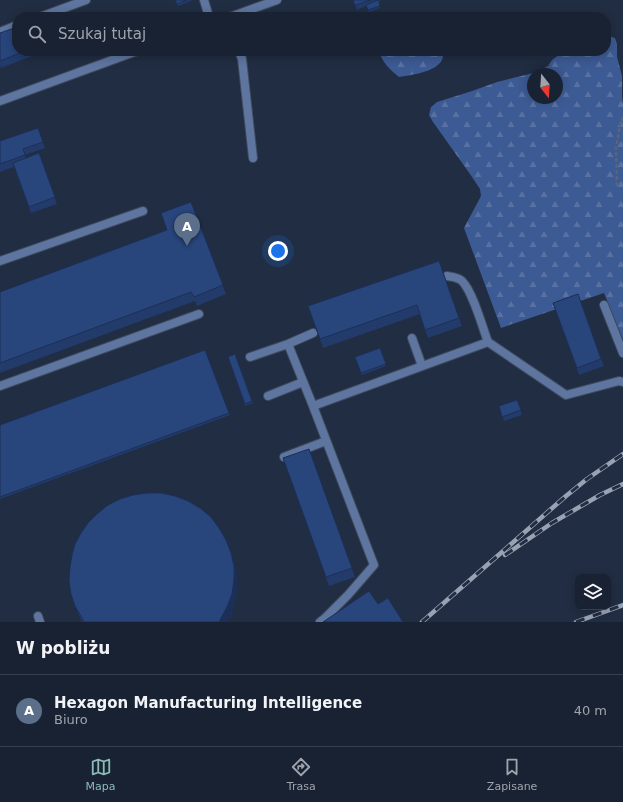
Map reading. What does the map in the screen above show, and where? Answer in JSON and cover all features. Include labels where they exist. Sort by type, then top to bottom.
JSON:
[{"type":"street","points":[[54,12],[86,0]]},
{"type":"street","points":[[204,0],[208,12]]},
{"type":"street","points":[[244,12],[276,0]]},
{"type":"street","points":[[0,32],[12,27]]},
{"type":"street","points":[[0,101],[123,56]]},
{"type":"street","points":[[241,56],[253,158]]},
{"type":"street","points":[[0,261],[143,211]]},
{"type":"street","points":[[447,276],[461,280],[470,292],[488,342],[566,395],[620,381],[623,382]]},
{"type":"street","points":[[604,305],[623,353]]},
{"type":"street","points":[[0,386],[199,314]]},
{"type":"street","points":[[250,357],[288,344],[313,333]]},
{"type":"street","points":[[412,338],[422,366]]},
{"type":"street","points":[[313,406],[488,342]]},
{"type":"street","points":[[288,344],[374,565],[348,595],[320,622]]},
{"type":"street","points":[[268,396],[303,382]]},
{"type":"street","points":[[284,457],[326,441]]},
{"type":"path","points":[[616,186],[616,148],[623,116]]},
{"type":"green space","points":[[611,37],[615,38],[617,44],[617,57],[622,76],[623,104],[623,340],[604,293],[501,328],[464,228],[481,196],[480,189],[429,115],[431,107],[437,102],[497,82],[527,74],[527,104],[563,104],[563,68],[544,68],[557,56],[611,56]]},
{"type":"green space","points":[[381,56],[443,56],[439,64],[429,70],[399,77],[392,72]]},
{"type":"building","points":[[175,0],[187,0],[177,4]]},
{"type":"building","points":[[353,0],[371,0],[355,5]]},
{"type":"building","points":[[378,0],[380,6],[368,10],[366,5]]},
{"type":"building","points":[[12,29],[12,56],[0,61],[0,33]]},
{"type":"building","points":[[38,128],[43,142],[23,149],[25,155],[0,164],[0,141]]},
{"type":"building","points":[[39,153],[55,197],[29,207],[13,163]]},
{"type":"building","points":[[191,202],[223,285],[194,297],[191,292],[0,363],[0,292],[167,230],[161,213]]},
{"type":"building","points":[[439,261],[459,318],[425,330],[417,305],[320,339],[308,306]]},
{"type":"building","points":[[578,294],[601,359],[577,368],[553,303]]},
{"type":"building","points":[[380,348],[386,364],[361,373],[355,357]]},
{"type":"building","points":[[205,350],[229,413],[0,497],[0,425]]},
{"type":"building","points":[[235,354],[252,401],[245,404],[228,357]]},
{"type":"building","points":[[517,400],[521,410],[502,417],[499,406]]},
{"type":"building","points":[[309,449],[352,568],[326,577],[283,458]]},
{"type":"building","points":[[161,493],[175,496],[200,508],[211,517],[226,540],[234,566],[234,580],[232,594],[219,622],[84,622],[75,606],[69,581],[70,567],[75,544],[81,533],[88,523],[108,505],[133,495]]},
{"type":"building","points":[[369,591],[378,604],[388,598],[403,622],[323,622]]},
{"type":"railway","points":[[422,622],[566,496],[587,479],[623,454]]},
{"type":"railway","points":[[505,555],[552,523],[600,495],[623,484]]},
{"type":"railway","points":[[576,622],[623,605]]},
{"type":"place","name":"Hexagon Manufacturing Intelligence","points":[[187,246]]}]
